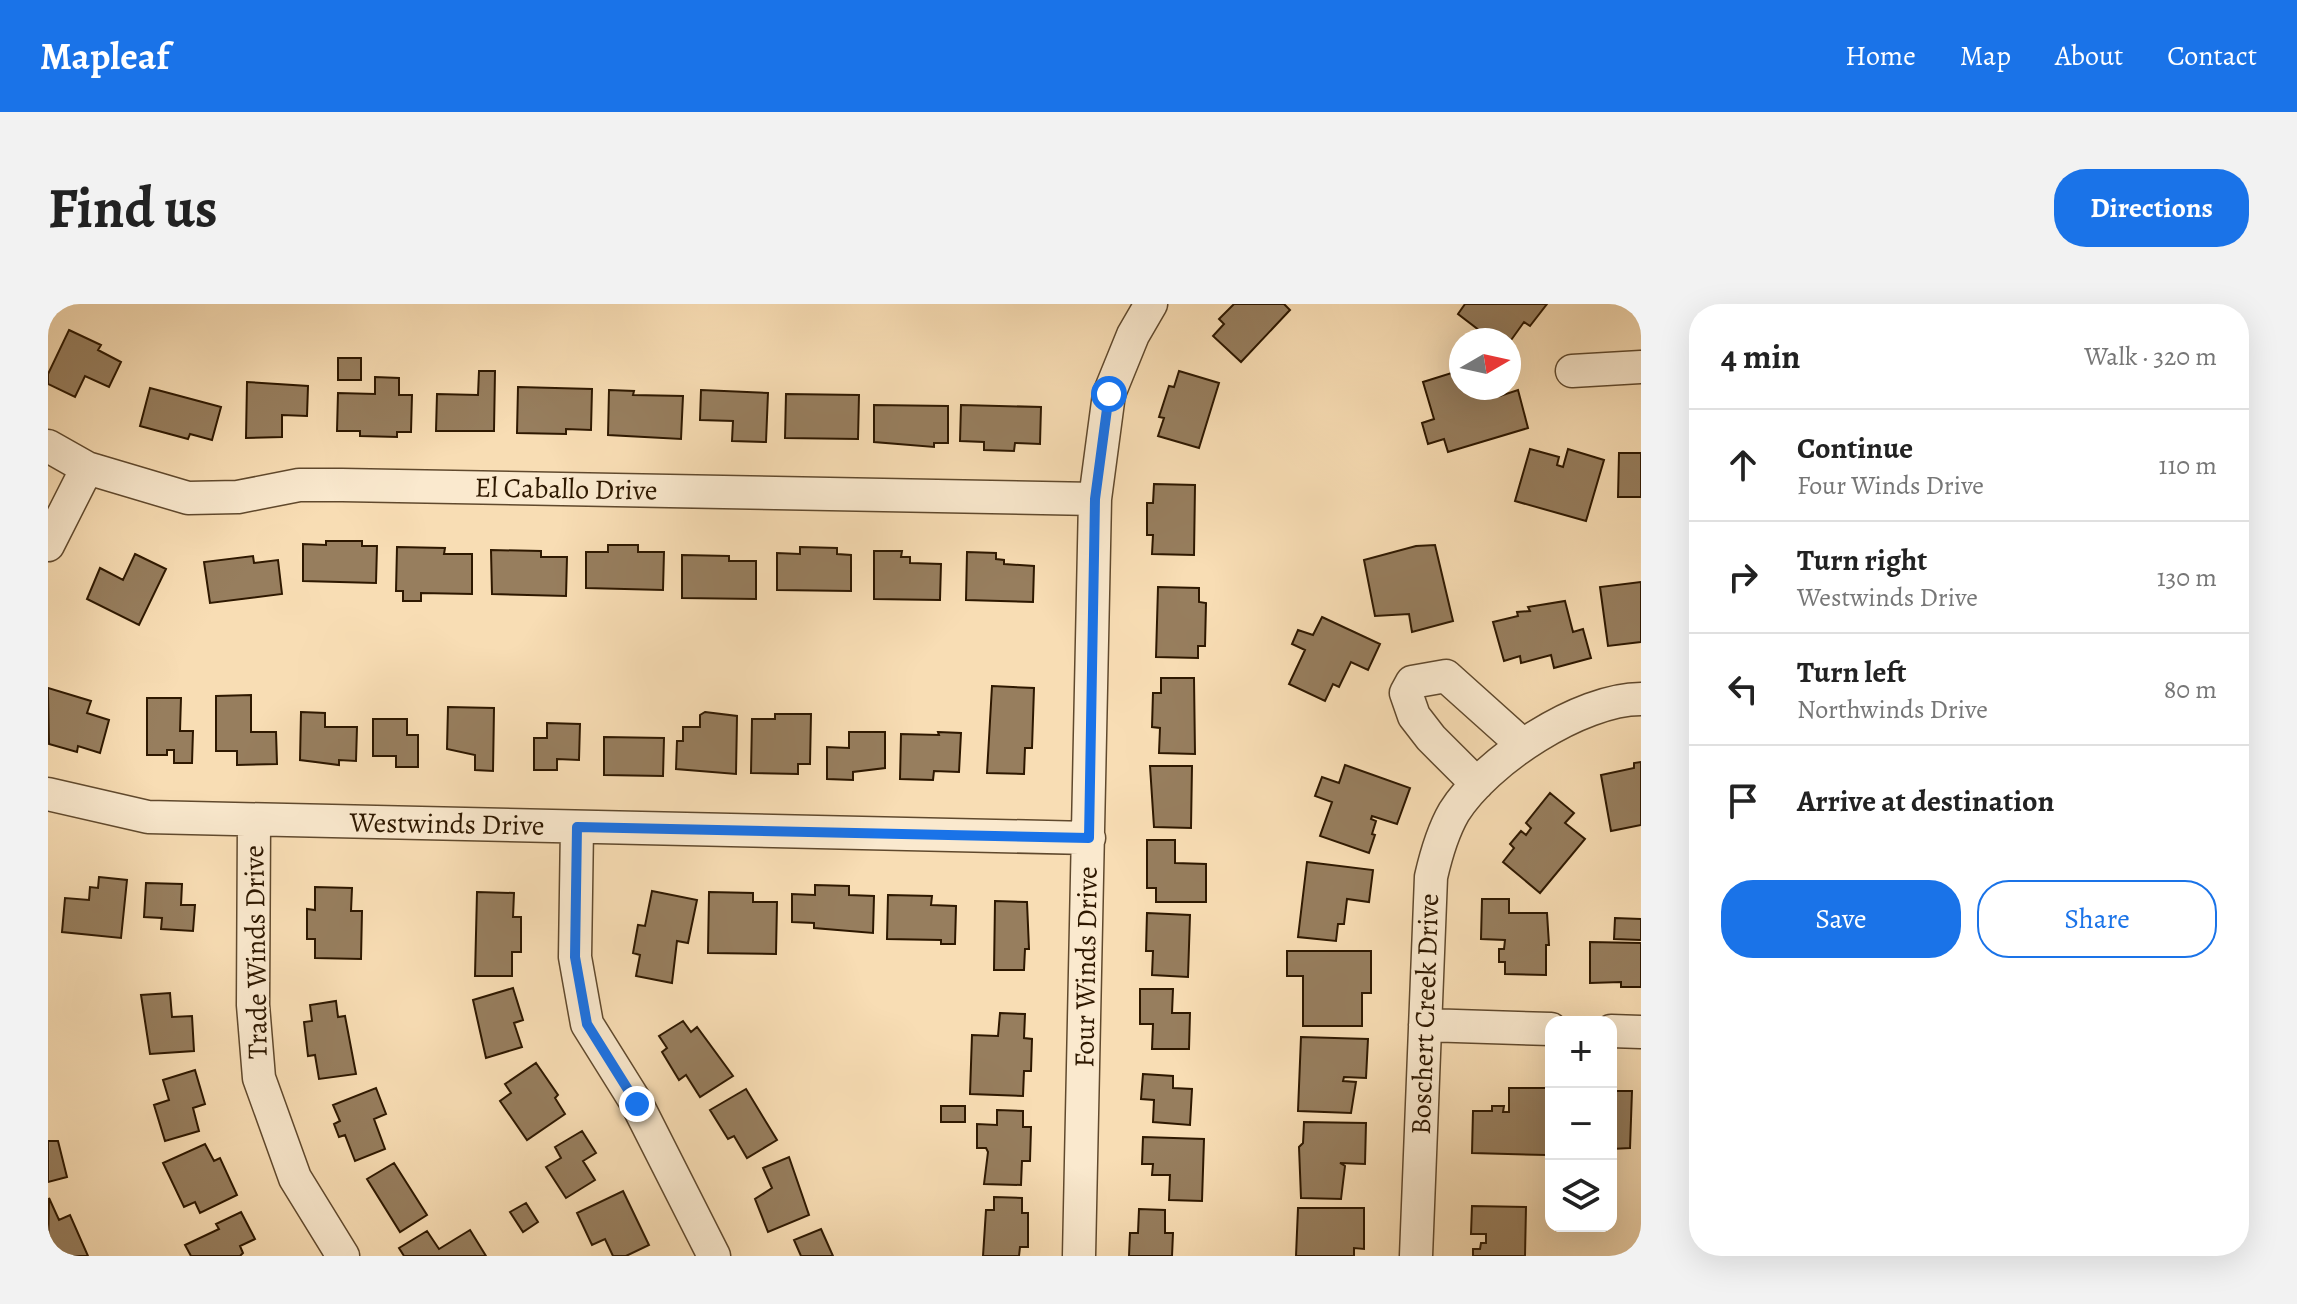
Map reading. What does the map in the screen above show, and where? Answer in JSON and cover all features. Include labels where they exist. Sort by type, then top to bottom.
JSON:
[{"type":"street","name":"Four Winds Drive","points":[[1079,1256],[1095,499],[1109,394],[1133,335],[1151,304]]},
{"type":"street","points":[[1572,371],[1641,367]]},
{"type":"street","name":"El Caballo Drive","points":[[48,446],[87,468],[188,498],[238,497],[299,485],[342,485],[1095,499]]},
{"type":"street","points":[[48,545],[87,468]]},
{"type":"street","points":[[1477,784],[1414,716],[1406,693],[1412,682],[1446,676],[1523,745]]},
{"type":"street","name":"Boschert Creek Drive","points":[[1416,1256],[1431,877],[1454,812],[1477,784],[1523,745],[1575,717],[1624,699],[1641,699]]},
{"type":"street","name":"Westwinds Drive","points":[[48,794],[148,817],[1089,838]]},
{"type":"street","name":"Trade Winds Drive","points":[[254,821],[253,1005],[259,1078],[295,1178],[343,1256]]},
{"type":"street","points":[[577,827],[575,957],[587,1024],[637,1104],[714,1256]]},
{"type":"street","points":[[1425,1025],[1545,1029]]},
{"type":"street","points":[[1617,1031],[1641,1032]]},
{"type":"building","points":[[1234,304],[1284,304],[1290,310],[1241,362],[1213,336],[1224,324],[1219,319]]},
{"type":"building","points":[[1465,304],[1547,304],[1530,326],[1524,322],[1520,328],[1476,328],[1458,314]]},
{"type":"building","points":[[69,330],[101,345],[98,350],[121,362],[109,387],[85,376],[75,397],[48,384],[48,374]]},
{"type":"building","points":[[338,358],[361,358],[361,380],[338,380]]},
{"type":"building","points":[[479,371],[495,371],[494,431],[436,431],[437,394],[478,395]]},
{"type":"building","points":[[1179,371],[1219,383],[1199,448],[1158,436],[1164,418],[1159,417],[1169,386],[1174,387]]},
{"type":"building","points":[[1449,374],[1449,400],[1521,400],[1528,428],[1448,452],[1444,439],[1428,444],[1422,423],[1434,419],[1423,382]]},
{"type":"building","points":[[375,377],[399,378],[399,395],[412,395],[411,432],[397,432],[397,437],[360,436],[360,431],[337,431],[338,393],[375,394]]},
{"type":"building","points":[[247,382],[308,386],[307,416],[282,415],[282,437],[246,438]]},
{"type":"building","points":[[518,387],[592,389],[591,430],[566,429],[566,434],[517,433]]},
{"type":"building","points":[[150,388],[221,407],[212,440],[190,434],[188,439],[140,426]]},
{"type":"building","points":[[609,390],[634,391],[633,395],[683,396],[681,439],[608,435]]},
{"type":"building","points":[[701,390],[768,393],[766,442],[732,441],[733,421],[700,420]]},
{"type":"building","points":[[786,394],[859,395],[858,439],[785,438]]},
{"type":"building","points":[[874,405],[948,406],[948,443],[934,443],[934,447],[874,442]]},
{"type":"building","points":[[961,405],[1041,407],[1040,444],[1015,443],[1014,451],[984,450],[984,442],[960,441]]},
{"type":"building","points":[[1530,449],[1559,457],[1557,465],[1563,467],[1568,449],[1604,460],[1586,521],[1515,501]]},
{"type":"building","points":[[1619,453],[1641,453],[1641,497],[1618,497]]},
{"type":"building","points":[[1154,484],[1195,485],[1194,555],[1152,554],[1153,535],[1147,535],[1147,503],[1153,503]]},
{"type":"building","points":[[326,541],[362,541],[362,546],[377,546],[376,583],[303,581],[303,544],[326,545]]},
{"type":"building","points":[[608,545],[638,545],[638,552],[664,552],[663,590],[586,588],[586,552],[608,552]]},
{"type":"building","points":[[1435,545],[1453,621],[1412,632],[1409,614],[1375,616],[1364,560],[1416,546]]},
{"type":"building","points":[[397,547],[445,548],[444,554],[472,554],[472,594],[421,593],[421,601],[403,601],[403,591],[396,591]]},
{"type":"building","points":[[800,547],[837,548],[837,554],[851,555],[851,591],[777,590],[777,553],[800,554]]},
{"type":"building","points":[[491,550],[541,551],[541,557],[567,557],[566,596],[492,594]]},
{"type":"building","points":[[874,551],[902,551],[901,557],[910,557],[910,563],[941,564],[940,600],[874,599]]},
{"type":"building","points":[[967,552],[996,553],[996,559],[1004,560],[1004,564],[1034,566],[1033,602],[966,600]]},
{"type":"building","points":[[135,554],[166,569],[139,625],[87,599],[100,568],[123,580]]},
{"type":"building","points":[[682,555],[729,556],[729,561],[756,561],[756,599],[682,598]]},
{"type":"building","points":[[253,556],[254,563],[278,560],[282,594],[210,603],[204,562]]},
{"type":"building","points":[[1641,582],[1641,642],[1608,646],[1600,587]]},
{"type":"building","points":[[1158,587],[1199,588],[1199,602],[1206,603],[1205,646],[1198,646],[1198,658],[1156,657]]},
{"type":"building","points":[[1565,601],[1573,632],[1583,629],[1591,658],[1554,668],[1551,655],[1521,663],[1520,656],[1504,661],[1493,622],[1518,616],[1517,612],[1530,611],[1528,607]]},
{"type":"building","points":[[1322,617],[1380,644],[1368,670],[1351,662],[1339,687],[1333,684],[1325,701],[1289,684],[1305,650],[1292,644],[1298,630],[1313,635]]},
{"type":"building","points":[[1161,678],[1194,678],[1195,754],[1159,753],[1160,728],[1152,727],[1153,693],[1161,693]]},
{"type":"building","points":[[992,686],[1034,688],[1032,748],[1025,748],[1024,774],[987,773]]},
{"type":"building","points":[[48,688],[91,701],[87,713],[109,720],[100,753],[78,746],[77,752],[49,744]]},
{"type":"building","points":[[251,695],[251,732],[276,732],[277,764],[237,765],[237,751],[216,751],[216,696]]},
{"type":"building","points":[[147,698],[181,698],[180,731],[193,731],[192,763],[174,763],[174,750],[167,750],[167,755],[147,755]]},
{"type":"building","points":[[448,707],[494,708],[493,771],[475,770],[475,755],[447,749]]},
{"type":"building","points":[[301,712],[325,713],[325,727],[357,727],[356,761],[339,760],[339,765],[300,760]]},
{"type":"building","points":[[705,712],[737,716],[736,774],[676,769],[677,741],[683,741],[683,727],[700,727],[700,715]]},
{"type":"building","points":[[775,714],[811,714],[810,764],[798,764],[798,774],[751,773],[752,719],[775,719]]},
{"type":"building","points":[[373,719],[407,719],[407,735],[418,735],[418,767],[396,767],[396,756],[373,756]]},
{"type":"building","points":[[547,723],[580,724],[579,760],[557,759],[557,770],[534,770],[534,738],[547,738]]},
{"type":"building","points":[[849,732],[885,732],[885,768],[853,772],[853,780],[827,779],[827,747],[849,748]]},
{"type":"building","points":[[938,732],[961,733],[959,772],[934,771],[933,780],[900,779],[901,734],[939,735]]},
{"type":"building","points":[[604,737],[664,738],[663,776],[604,775]]},
{"type":"building","points":[[1641,762],[1641,825],[1611,831],[1601,775],[1634,768],[1634,763]]},
{"type":"building","points":[[1345,765],[1410,788],[1397,824],[1372,816],[1371,819],[1376,821],[1372,834],[1375,835],[1369,853],[1320,836],[1332,802],[1315,796],[1322,777],[1339,783]]},
{"type":"building","points":[[1150,766],[1192,766],[1191,828],[1154,827]]},
{"type":"building","points":[[1550,793],[1574,813],[1565,823],[1585,839],[1540,893],[1503,862],[1514,848],[1510,844],[1521,831],[1526,835],[1531,828],[1526,823]]},
{"type":"building","points":[[1147,840],[1175,840],[1175,863],[1206,864],[1206,902],[1156,902],[1156,888],[1147,888]]},
{"type":"building","points":[[1307,862],[1373,870],[1369,902],[1347,899],[1344,924],[1338,924],[1336,941],[1298,937]]},
{"type":"building","points":[[99,877],[127,880],[121,938],[62,932],[65,898],[89,900],[90,887],[98,888]]},
{"type":"building","points":[[146,883],[182,884],[181,905],[195,905],[193,931],[161,929],[162,918],[144,917]]},
{"type":"building","points":[[815,885],[849,886],[849,895],[874,896],[873,933],[814,928],[814,923],[792,922],[792,894],[815,895]]},
{"type":"building","points":[[315,887],[352,888],[351,911],[362,911],[361,959],[315,958],[315,939],[307,939],[307,909],[315,910]]},
{"type":"building","points":[[652,891],[697,900],[688,943],[677,941],[672,983],[636,976],[640,955],[633,953],[638,925],[645,926]]},
{"type":"building","points":[[477,892],[514,893],[513,917],[521,917],[521,952],[512,952],[512,976],[475,976]]},
{"type":"building","points":[[709,892],[753,893],[753,902],[777,902],[776,954],[708,953]]},
{"type":"building","points":[[888,895],[932,896],[931,905],[956,906],[955,944],[941,944],[941,940],[887,939]]},
{"type":"building","points":[[1482,899],[1509,899],[1509,913],[1547,913],[1549,945],[1546,945],[1546,975],[1505,974],[1505,962],[1499,962],[1499,949],[1504,949],[1505,940],[1481,939]]},
{"type":"building","points":[[995,901],[1027,902],[1029,949],[1025,949],[1024,970],[994,970]]},
{"type":"building","points":[[1147,913],[1190,915],[1188,977],[1152,975],[1153,951],[1146,951]]},
{"type":"building","points":[[1615,918],[1641,919],[1641,940],[1614,939]]},
{"type":"building","points":[[1590,942],[1641,943],[1641,987],[1621,987],[1621,982],[1590,983]]},
{"type":"building","points":[[1287,951],[1371,951],[1371,993],[1362,993],[1362,1026],[1303,1026],[1303,976],[1287,976]]},
{"type":"building","points":[[513,988],[523,1020],[514,1023],[522,1047],[486,1058],[473,1000]]},
{"type":"building","points":[[1140,989],[1173,989],[1172,1013],[1190,1013],[1189,1049],[1152,1049],[1153,1024],[1140,1024]]},
{"type":"building","points":[[170,993],[172,1017],[192,1016],[194,1051],[150,1054],[141,995]]},
{"type":"building","points":[[336,1001],[338,1017],[345,1016],[356,1074],[319,1079],[315,1055],[308,1056],[304,1022],[312,1021],[310,1005]]},
{"type":"building","points":[[1000,1013],[1025,1014],[1024,1038],[1032,1039],[1031,1071],[1024,1071],[1023,1096],[970,1094],[972,1035],[998,1036]]},
{"type":"building","points":[[683,1021],[691,1032],[697,1027],[733,1076],[700,1097],[686,1075],[679,1080],[662,1052],[667,1048],[659,1036]]},
{"type":"building","points":[[1301,1037],[1368,1039],[1366,1078],[1344,1077],[1343,1081],[1356,1082],[1351,1113],[1298,1111]]},
{"type":"building","points":[[536,1063],[558,1095],[555,1098],[565,1114],[527,1140],[500,1101],[511,1093],[505,1084]]},
{"type":"building","points":[[195,1070],[205,1104],[193,1108],[199,1131],[165,1141],[154,1105],[169,1100],[163,1080]]},
{"type":"building","points":[[1143,1074],[1173,1076],[1173,1088],[1192,1089],[1190,1125],[1153,1122],[1154,1100],[1141,1099]]},
{"type":"building","points":[[376,1088],[386,1114],[374,1119],[385,1149],[355,1161],[345,1135],[339,1137],[334,1124],[340,1121],[333,1105]]},
{"type":"building","points":[[1509,1088],[1545,1088],[1545,1155],[1472,1153],[1473,1111],[1492,1111],[1492,1106],[1504,1106],[1503,1112],[1509,1112]]},
{"type":"building","points":[[746,1089],[777,1140],[747,1158],[734,1136],[728,1139],[710,1110]]},
{"type":"building","points":[[1617,1091],[1632,1091],[1630,1148],[1617,1149]]},
{"type":"building","points":[[941,1106],[965,1106],[965,1122],[941,1122]]},
{"type":"building","points":[[997,1110],[1023,1111],[1023,1127],[1031,1127],[1030,1161],[1022,1161],[1021,1185],[984,1184],[988,1152],[986,1148],[977,1148],[977,1124],[997,1125]]},
{"type":"building","points":[[1304,1122],[1366,1123],[1365,1164],[1340,1163],[1345,1166],[1341,1199],[1301,1198],[1299,1147],[1303,1143]]},
{"type":"building","points":[[582,1131],[596,1153],[583,1161],[595,1180],[566,1198],[546,1167],[561,1158],[555,1147]]},
{"type":"building","points":[[1143,1137],[1204,1139],[1202,1201],[1169,1200],[1170,1175],[1152,1175],[1153,1164],[1142,1164]]},
{"type":"building","points":[[48,1141],[58,1141],[67,1177],[48,1182]]},
{"type":"building","points":[[205,1144],[214,1161],[220,1158],[237,1195],[200,1213],[195,1202],[184,1207],[163,1163]]},
{"type":"building","points":[[789,1157],[809,1215],[768,1232],[755,1199],[772,1188],[763,1168]]},
{"type":"building","points":[[394,1163],[427,1215],[400,1232],[367,1179]]},
{"type":"building","points":[[623,1191],[649,1245],[626,1256],[613,1256],[605,1239],[592,1245],[577,1213]]},
{"type":"building","points":[[994,1197],[1022,1198],[1022,1213],[1028,1213],[1028,1247],[1020,1247],[1019,1256],[983,1256],[986,1210],[994,1210]]},
{"type":"building","points":[[49,1198],[59,1220],[70,1215],[88,1256],[48,1256]]},
{"type":"building","points":[[526,1203],[538,1222],[523,1232],[510,1212]]},
{"type":"building","points":[[1472,1206],[1526,1207],[1525,1256],[1473,1256],[1473,1249],[1480,1249],[1481,1243],[1486,1243],[1486,1234],[1471,1234]]},
{"type":"building","points":[[1298,1208],[1364,1208],[1364,1249],[1354,1248],[1354,1256],[1296,1256]]},
{"type":"building","points":[[1139,1209],[1165,1210],[1165,1233],[1173,1233],[1172,1256],[1129,1256],[1130,1233],[1138,1233]]},
{"type":"building","points":[[241,1212],[255,1239],[240,1246],[243,1253],[240,1256],[191,1256],[185,1245],[219,1229],[216,1224]]},
{"type":"building","points":[[821,1229],[833,1256],[801,1256],[794,1240]]},
{"type":"building","points":[[470,1230],[486,1256],[404,1256],[399,1248],[427,1231],[439,1249]]},
{"type":"route","points":[[637,1104],[587,1024],[575,957],[577,827],[1089,838],[1095,499],[1109,394]]}]
